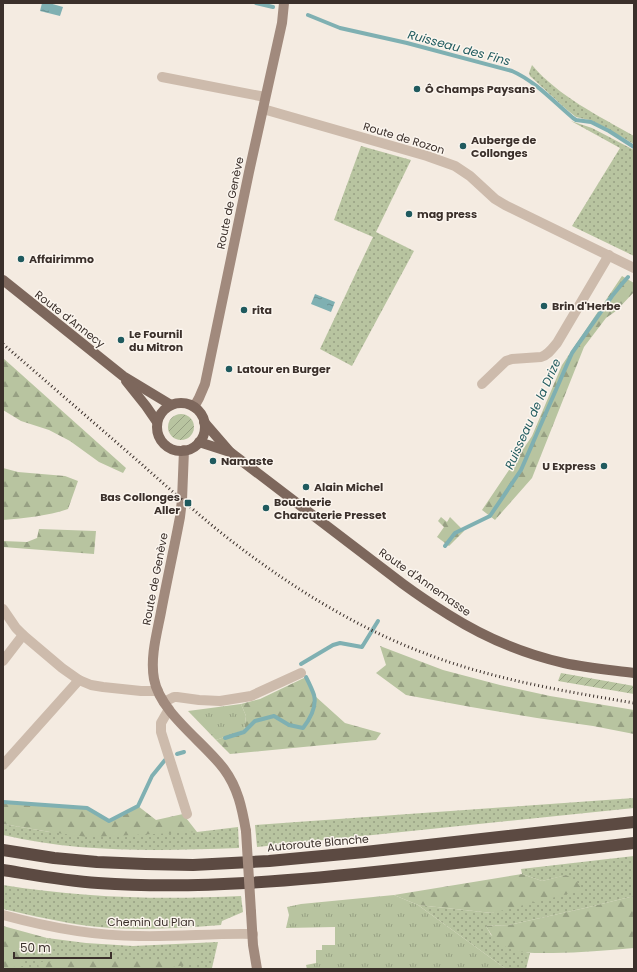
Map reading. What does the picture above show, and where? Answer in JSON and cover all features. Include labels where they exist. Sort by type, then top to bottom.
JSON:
[{"type":"highway","name":"Autoroute Blanche","points":[[3,850],[54,858],[145,864],[200,864],[270,861],[634,822]]},
{"type":"highway","points":[[3,870],[52,878],[97,883],[199,885],[276,881],[364,873],[634,843]]},
{"type":"main road","name":"Route d'Annecy","points":[[3,280],[123,376],[171,405]]},
{"type":"main road","name":"Route d'Annecy","points":[[123,376],[157,422]]},
{"type":"main road","points":[[177,403],[189,404],[194,407],[199,411],[204,422],[204,433],[199,442],[192,448],[184,450],[174,450],[168,447],[163,443],[157,432],[157,422],[162,412],[171,405],[177,403]]},
{"type":"main road","name":"Route d'Annemasse","points":[[204,422],[230,452],[403,584],[462,623],[509,646],[537,655],[584,667],[634,673]]},
{"type":"main road","name":"Route d'Annemasse","points":[[199,442],[230,452]]},
{"type":"street","name":"Route de Genève","points":[[194,407],[205,384],[250,165],[282,23],[284,3]]},
{"type":"street","points":[[162,77],[265,97]]},
{"type":"street","name":"Route de Rozon","points":[[263,109],[420,154],[455,166],[470,176],[505,206],[610,255],[634,268]]},
{"type":"street","points":[[482,384],[506,361],[512,359],[541,357],[549,352],[557,343],[610,255]]},
{"type":"street","name":"Route de Genève","points":[[184,450],[180,517],[155,644],[153,671],[158,691],[167,705],[228,775],[239,799],[246,831],[251,912],[257,969]]},
{"type":"street","points":[[3,609],[16,628],[62,668],[79,680],[91,685],[103,687],[141,691],[158,691]]},
{"type":"street","points":[[3,661],[23,634]]},
{"type":"street","points":[[187,814],[161,732],[161,723],[167,705],[174,697],[220,701],[251,696],[301,673]]},
{"type":"street","points":[[3,765],[79,680]]},
{"type":"street","name":"Chemin du Plan","points":[[3,915],[72,930],[112,935],[141,936],[230,933],[253,934]]},
{"type":"green space","points":[[532,65],[542,76],[566,96],[634,136],[634,144],[593,121],[576,117],[530,76],[529,73]]},
{"type":"green space","points":[[571,121],[592,128],[634,150],[634,256],[572,226],[620,148]]},
{"type":"green space","points":[[361,146],[411,160],[376,232],[414,251],[352,366],[320,349],[373,237],[334,220]]},
{"type":"green space","points":[[622,276],[634,283],[634,292],[616,311],[606,318],[584,347],[532,478],[495,520],[482,510],[532,436],[562,365]]},
{"type":"green space","points":[[3,358],[126,468],[123,473],[99,462],[70,441],[49,430],[21,421],[3,410]]},
{"type":"green space","points":[[181,414],[190,418],[194,427],[190,436],[181,440],[172,436],[168,427],[172,418]]},
{"type":"green space","points":[[3,468],[18,472],[65,476],[78,481],[68,509],[44,515],[3,520]]},
{"type":"green space","points":[[441,517],[447,522],[450,517],[464,531],[449,546],[437,537],[444,527],[438,521]]},
{"type":"green space","points":[[39,529],[96,531],[94,554],[3,547],[3,541],[27,542],[37,538]]},
{"type":"green space","points":[[380,646],[443,670],[500,685],[550,696],[634,710],[634,734],[406,695],[376,673],[386,665]]},
{"type":"green space","points":[[561,673],[634,686],[634,694],[558,681]]},
{"type":"green space","points":[[306,677],[315,696],[345,723],[381,733],[376,740],[230,754],[216,740],[244,730],[246,716],[241,704],[260,699]]},
{"type":"green space","points":[[241,704],[246,716],[244,730],[216,740],[188,711]]},
{"type":"green space","points":[[634,798],[634,808],[257,847],[255,825]]},
{"type":"green space","points":[[3,802],[87,808],[109,821],[138,806],[156,820],[183,814],[197,832],[88,837],[50,832],[3,824]]},
{"type":"green space","points":[[3,824],[50,832],[197,832],[238,827],[239,848],[150,850],[91,848],[61,845],[3,835]]},
{"type":"green space","points":[[634,856],[634,896],[509,925],[486,926],[491,935],[517,950],[530,953],[526,969],[506,969],[418,905],[492,913],[567,875],[542,881],[522,874],[521,869]]},
{"type":"green space","points":[[522,874],[542,881],[566,875],[575,880],[583,890],[492,913],[418,905],[394,895]]},
{"type":"green space","points":[[3,885],[63,893],[122,897],[181,898],[241,896],[243,912],[222,921],[221,925],[145,929],[88,926],[3,909]]},
{"type":"green space","points":[[394,895],[418,905],[506,969],[307,969],[306,965],[316,963],[316,950],[322,950],[322,945],[335,945],[335,927],[286,928],[289,915],[287,907],[301,904]]},
{"type":"green space","points":[[634,896],[634,948],[563,953],[534,953],[514,950],[499,943],[486,926],[509,925]]},
{"type":"green space","points":[[3,926],[47,938],[44,945],[26,946],[23,966],[3,968]]},
{"type":"green space","points":[[47,938],[86,943],[133,946],[218,942],[212,968],[3,969],[26,945],[44,945]]},
{"type":"green space","points":[[201,958],[201,963],[158,969],[39,969],[38,962],[74,960],[163,961]]},
{"type":"water","points":[[42,3],[49,3],[63,7],[60,16],[40,11]]},
{"type":"water","points":[[315,294],[335,302],[331,312],[311,304]]},
{"type":"waterway","name":"Ruisseau des Fins","points":[[256,3],[273,7]]},
{"type":"waterway","name":"Ruisseau des Fins","points":[[308,15],[340,28],[407,43],[512,71],[529,80],[576,120],[591,122],[609,131],[634,147]]},
{"type":"waterway","name":"Ruisseau de la Drize","points":[[445,546],[455,533],[490,516],[521,470],[572,353],[612,296],[628,277]]},
{"type":"waterway","name":"Ruisseau de la Drize","points":[[301,664],[333,645],[340,643],[362,647],[378,621]]},
{"type":"waterway","name":"Ruisseau de la Drize","points":[[225,738],[244,732],[255,721],[274,716],[289,725],[303,728],[310,717],[315,704],[314,695],[306,677]]},
{"type":"waterway","points":[[177,754],[184,752]]},
{"type":"waterway","name":"Ruisseau de la Drize","points":[[3,802],[87,808],[109,821],[138,806],[152,776],[165,760]]},
{"type":"railway","points":[[3,344],[220,532],[268,568],[343,615],[397,642],[449,662],[475,670],[554,689],[634,703]]},
{"type":"place","name":"Ô Champs Paysans","points":[[417,89]]},
{"type":"place","name":"Auberge de Collonges","points":[[463,146]]},
{"type":"place","name":"mag press","points":[[409,214]]},
{"type":"place","name":"Affairimmo","points":[[21,259]]},
{"type":"place","name":"Brin d'Herbe","points":[[544,306]]},
{"type":"place","name":"rita","points":[[244,310]]},
{"type":"place","name":"Le Fournil du Mitron","points":[[121,340]]},
{"type":"place","name":"Latour en Burger","points":[[229,369]]},
{"type":"place","name":"Namaste","points":[[213,461]]},
{"type":"place","name":"U Express","points":[[604,466]]},
{"type":"place","name":"Alain Michel","points":[[306,487]]},
{"type":"place","name":"Bas Collonges Aller","points":[[188,503]]},
{"type":"place","name":"Boucherie Charcuterie Presset","points":[[266,508]]}]
